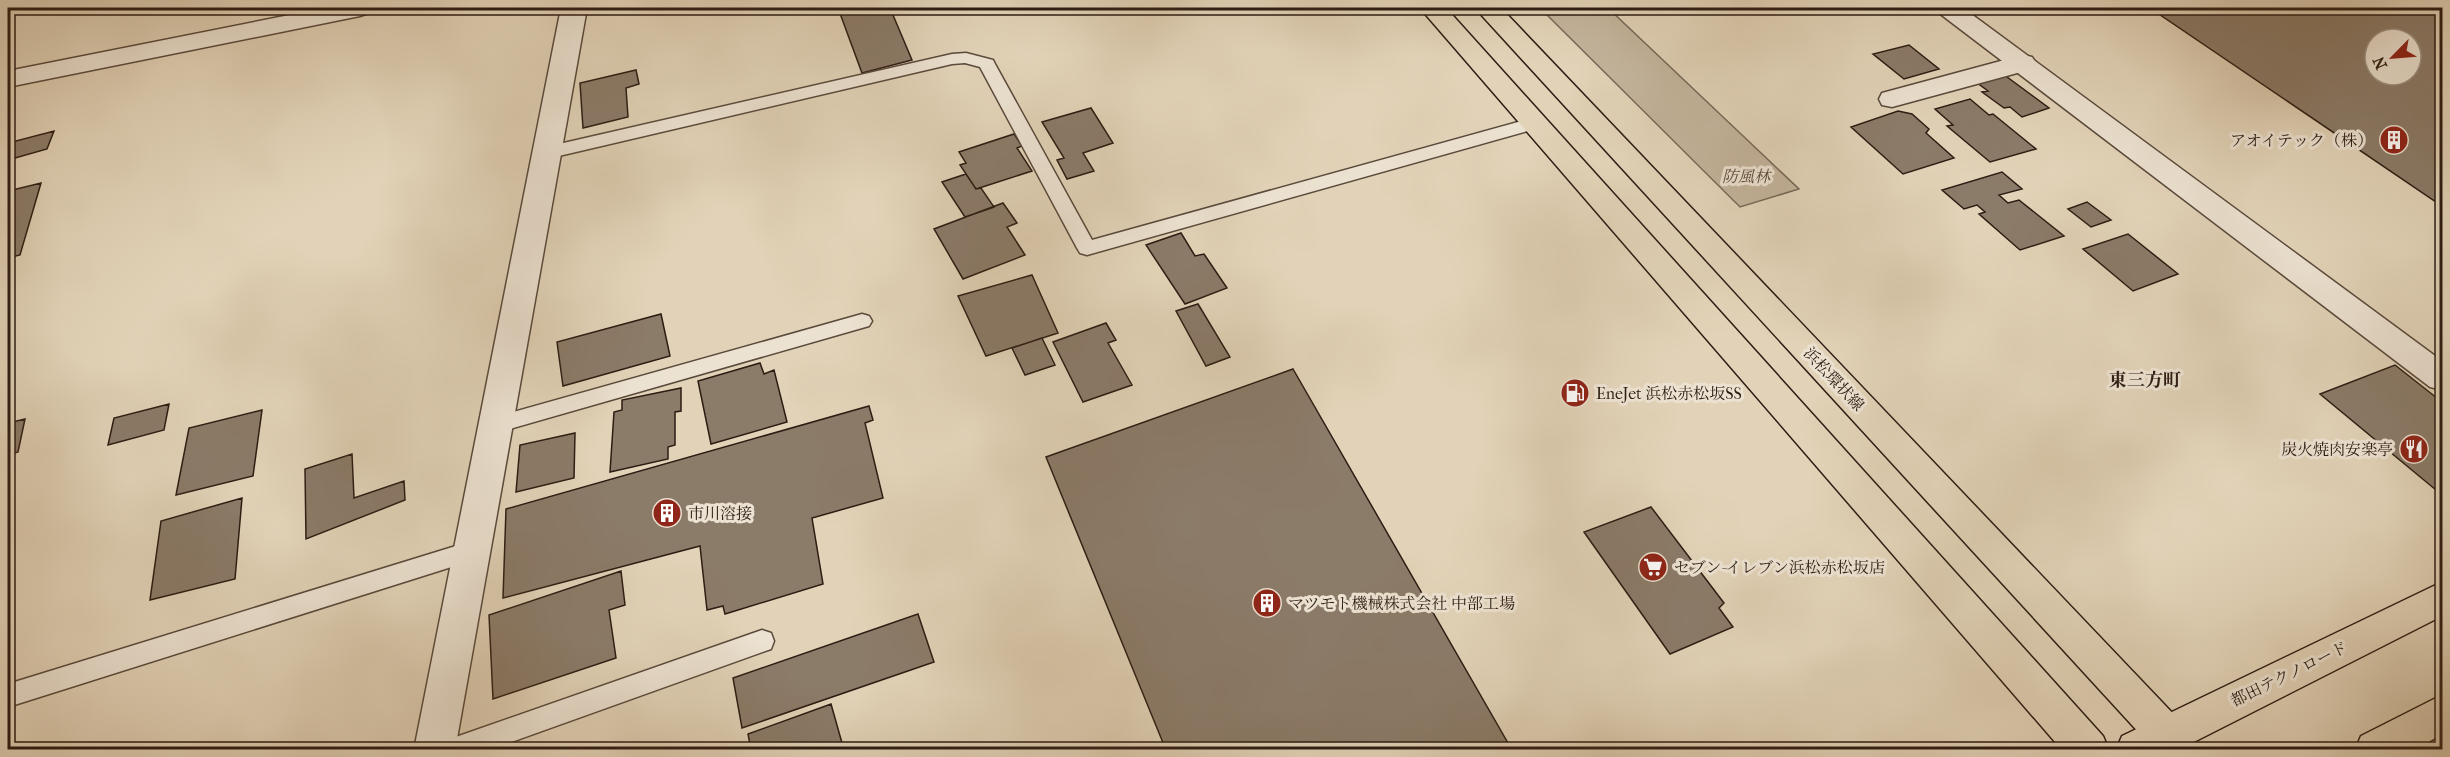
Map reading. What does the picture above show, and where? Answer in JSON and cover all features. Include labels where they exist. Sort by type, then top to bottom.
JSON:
[{"type":"main road","points":[[1433,8],[2089,750]]},
{"type":"main road","name":"浜松環状線","points":[[1488,8],[2161,745]]},
{"type":"main road","name":"都田テクノロード","points":[[2161,745],[2442,598]]},
{"type":"main road","points":[[2376,750],[2442,713]]},
{"type":"street","points":[[8,80],[360,8]]},
{"type":"street","points":[[434,750],[574,8]]},
{"type":"street","points":[[1948,8],[2442,378]]},
{"type":"street","points":[[1892,99],[2022,63]]},
{"type":"lane","points":[[546,153],[952,59],[966,58],[987,64],[1087,248],[1536,123]]},
{"type":"lane","points":[[496,425],[862,321]]},
{"type":"lane","points":[[8,696],[472,551]]},
{"type":"lane","points":[[453,750],[762,641]]},
{"type":"green space","name":"防風林","points":[[1540,8],[1608,8],[1799,189],[1740,207]]},
{"type":"building","points":[[838,8],[890,8],[912,60],[862,73]]},
{"type":"building","name":"アオイテック（株）","points":[[2150,8],[2442,8],[2442,206]]},
{"type":"building","points":[[1909,45],[1939,69],[1904,79],[1873,54]]},
{"type":"building","points":[[636,70],[639,84],[626,88],[628,117],[583,128],[580,83]]},
{"type":"building","points":[[2003,74],[2049,108],[2022,117],[2010,107],[2004,108],[1982,92],[1988,91],[1976,82]]},
{"type":"building","points":[[1970,99],[1989,115],[1993,114],[2036,149],[1990,162],[1947,126],[1953,125],[1935,109]]},
{"type":"building","points":[[1091,108],[1113,143],[1083,153],[1094,171],[1067,179],[1057,160],[1064,158],[1042,122]]},
{"type":"building","points":[[1898,111],[1912,114],[1929,129],[1926,133],[1954,158],[1903,174],[1851,127]]},
{"type":"building","points":[[54,131],[47,149],[8,160],[8,143]]},
{"type":"building","points":[[1014,134],[1022,146],[1017,148],[1032,171],[976,189],[960,165],[966,163],[959,152]]},
{"type":"building","points":[[2002,172],[2022,189],[1999,195],[2008,203],[2019,200],[2064,236],[2020,250],[1979,214],[1985,212],[1977,205],[1964,209],[1942,190]]},
{"type":"building","points":[[966,174],[976,189],[981,188],[994,207],[965,217],[942,182]]},
{"type":"building","points":[[41,183],[20,255],[8,258],[8,191]]},
{"type":"building","points":[[2087,202],[2111,220],[2091,227],[2068,209]]},
{"type":"building","points":[[1003,203],[1017,223],[1007,227],[1025,255],[963,279],[934,229]]},
{"type":"building","points":[[1181,233],[1195,256],[1204,254],[1227,288],[1185,304],[1146,245]]},
{"type":"building","points":[[2128,234],[2178,274],[2133,291],[2083,249]]},
{"type":"building","points":[[1032,275],[1058,333],[986,356],[958,296]]},
{"type":"building","points":[[1198,304],[1230,357],[1206,366],[1176,311]]},
{"type":"building","points":[[661,314],[670,356],[563,386],[557,342]]},
{"type":"building","points":[[1106,323],[1116,340],[1108,343],[1132,385],[1083,402],[1053,342]]},
{"type":"building","points":[[1042,338],[1055,365],[1025,375],[1012,348]]},
{"type":"building","points":[[760,363],[764,374],[774,370],[787,422],[711,444],[698,381]]},
{"type":"building","name":"炭火焼肉安楽亭","points":[[2395,365],[2442,402],[2442,495],[2320,394]]},
{"type":"building","name":"マツモト機械株式会社 中部工場","points":[[1293,369],[1512,750],[1166,750],[1046,457]]},
{"type":"building","points":[[681,388],[681,411],[675,412],[675,445],[668,447],[668,459],[610,472],[614,412],[622,410],[622,400]]},
{"type":"building","points":[[169,404],[164,430],[108,445],[114,418]]},
{"type":"building","name":"市川溶接","points":[[869,406],[873,420],[865,423],[883,498],[812,518],[823,584],[725,614],[723,606],[707,610],[700,546],[503,598],[506,509]]},
{"type":"building","points":[[262,410],[253,476],[176,495],[189,428]]},
{"type":"building","points":[[25,419],[18,452],[8,455],[8,423]]},
{"type":"building","points":[[575,433],[574,478],[516,492],[520,445]]},
{"type":"building","points":[[352,454],[354,498],[404,481],[405,500],[306,539],[305,469]]},
{"type":"building","points":[[242,498],[235,579],[150,600],[161,521]]},
{"type":"building","name":"セブン-イレブン浜松赤松坂店","points":[[1651,507],[1724,603],[1719,608],[1733,627],[1670,654],[1584,532]]},
{"type":"building","points":[[621,571],[625,605],[609,610],[616,658],[493,699],[489,615]]},
{"type":"building","points":[[918,614],[934,662],[742,728],[733,678]]},
{"type":"building","points":[[831,704],[844,750],[751,750],[748,734]]},
{"type":"place","name":"アオイテック（株）","points":[[2394,140]]},
{"type":"place","name":"EneJet 浜松赤松坂SS","points":[[1575,393]]},
{"type":"place","name":"炭火焼肉安楽亭","points":[[2414,449]]},
{"type":"place","name":"市川溶接","points":[[667,513]]},
{"type":"place","name":"セブン-イレブン浜松赤松坂店","points":[[1653,567]]},
{"type":"place","name":"マツモト機械株式会社 中部工場","points":[[1267,603]]},
{"type":"district","name":"東三方町","points":[[2145,380]]}]
